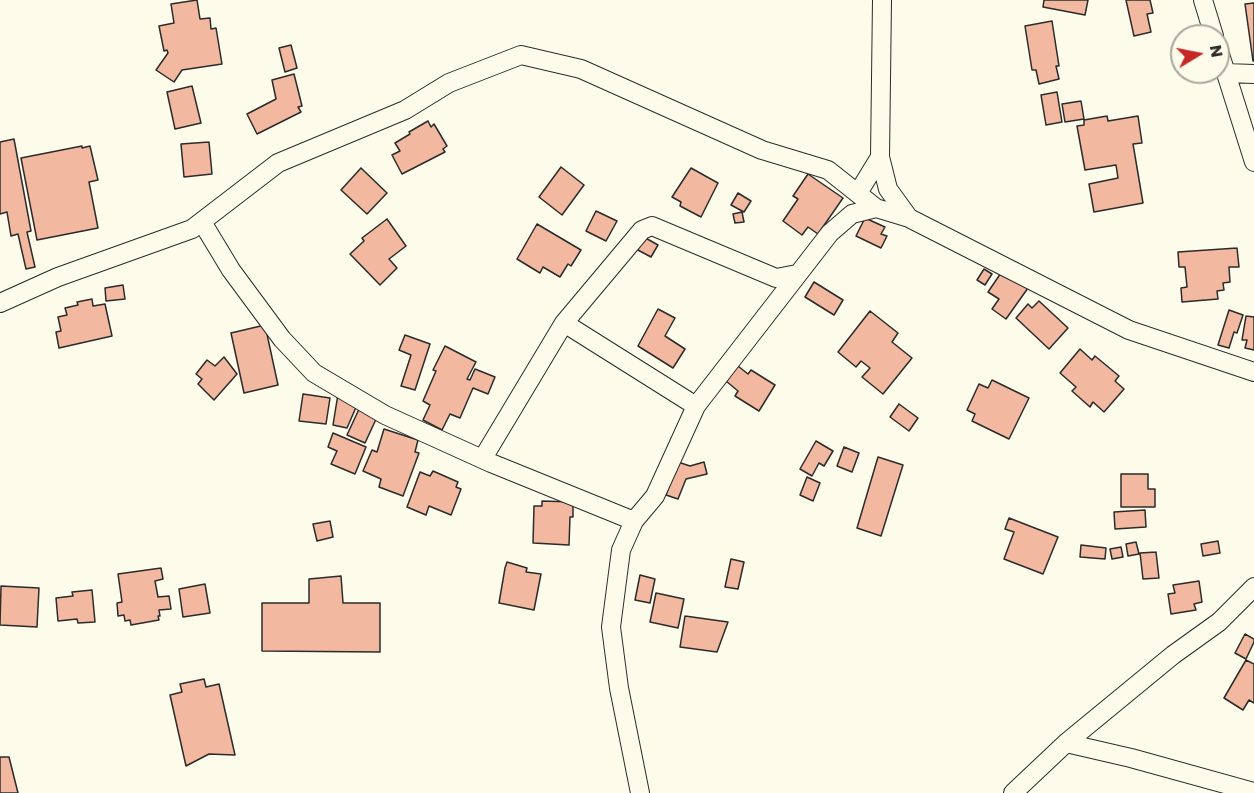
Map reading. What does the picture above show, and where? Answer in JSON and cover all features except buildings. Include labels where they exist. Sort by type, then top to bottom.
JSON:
[{"type":"street","points":[[882,0],[880,157],[888,189],[909,218]]},
{"type":"street","points":[[1203,0],[1210,24]]},
{"type":"street","points":[[0,303],[58,277],[192,229],[278,163],[405,110],[448,83],[520,55],[580,69],[762,150],[828,170],[876,208],[909,218],[1129,330],[1254,372]]},
{"type":"street","points":[[1230,73],[1254,74]]},
{"type":"street","points":[[1229,84],[1254,162]]},
{"type":"street","points":[[858,193],[880,157]]},
{"type":"street","points":[[640,793],[619,688],[611,627],[621,550],[634,521],[655,496],[696,406],[830,233],[852,214],[876,208]]},
{"type":"street","points":[[202,222],[231,270],[282,339],[314,373],[384,415],[634,521]]},
{"type":"street","points":[[483,458],[564,323],[642,230],[652,226],[776,278],[797,274]]},
{"type":"street","points":[[564,323],[696,406]]},
{"type":"street","points":[[1013,793],[1066,743],[1173,655],[1219,622],[1254,587]]},
{"type":"street","points":[[1066,743],[1131,758],[1254,792]]}]
